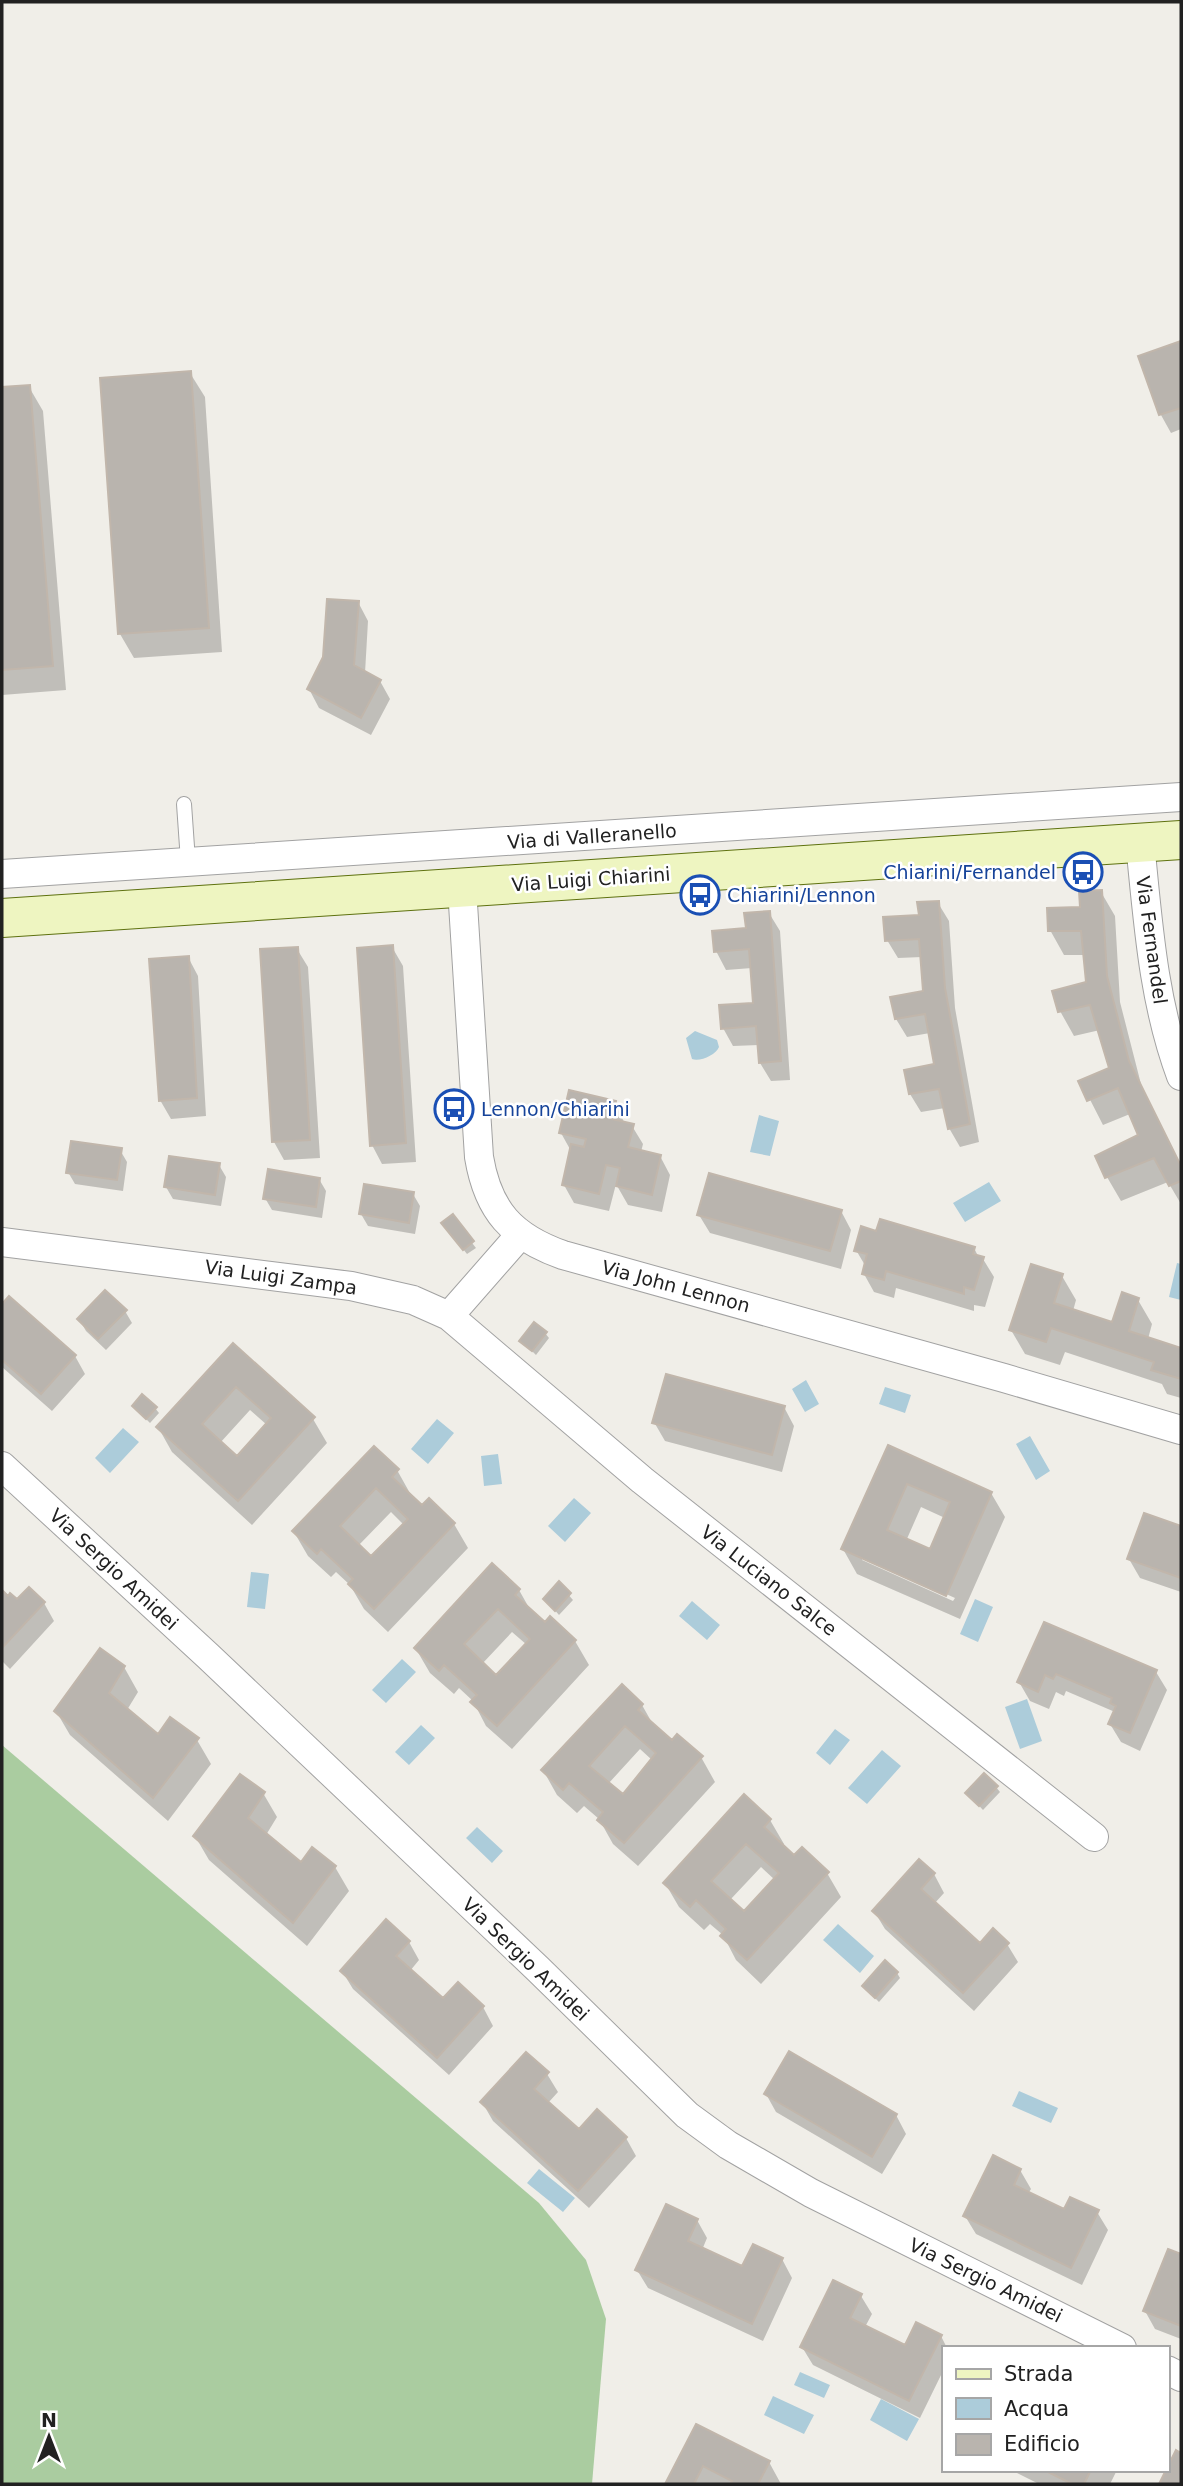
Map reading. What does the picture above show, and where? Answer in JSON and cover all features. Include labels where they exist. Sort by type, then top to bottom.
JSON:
[{"type":"street","name":"Via di Valleranello","points":[[2,874],[1181,797]]},
{"type":"street","name":"Via Luigi Chiarini","points":[[2,918],[1181,840]]},
{"type":"street","name":"Via Fernandel","points":[[1140,843],[1159,1000],[1181,1076]]},
{"type":"street","name":"Via John Lennon","points":[[462,888],[479,1157],[491,1197],[505,1219],[520,1235],[563,1255],[1181,1430]]},
{"type":"street","points":[[449,1315],[520,1235]]},
{"type":"street","name":"Via Luigi Zampa","points":[[2,1242],[360,1287],[413,1300],[449,1315]]},
{"type":"street","name":"Via Luciano Salce","points":[[449,1315],[642,1480],[1094,1838]]},
{"type":"street","name":"Via Sergio Amidei","points":[[2,1466],[218,1665],[687,2115],[728,2145],[800,2187],[1118,2346]]},
{"type":"lane","points":[[184,804],[188,861]]},
{"type":"green space","points":[[2,1745],[539,2203],[586,2260],[606,2319],[592,2484],[2,2484]]},
{"type":"water","points":[[695,1031],[717,1040],[719,1047],[703,1059],[692,1059],[686,1038]]},
{"type":"water","points":[[759,1115],[779,1121],[770,1156],[750,1152]]},
{"type":"water","points":[[989,1182],[1001,1201],[965,1222],[953,1203]]},
{"type":"water","points":[[1177,1263],[1181,1264],[1181,1300],[1169,1297]]},
{"type":"water","points":[[806,1380],[819,1404],[805,1412],[792,1389]]},
{"type":"water","points":[[885,1387],[911,1395],[905,1413],[879,1404]]},
{"type":"water","points":[[437,1419],[454,1433],[428,1464],[411,1449]]},
{"type":"water","points":[[123,1428],[139,1442],[110,1473],[95,1458]]},
{"type":"water","points":[[1030,1436],[1050,1471],[1036,1480],[1016,1444]]},
{"type":"water","points":[[498,1454],[502,1484],[484,1486],[481,1456]]},
{"type":"water","points":[[574,1498],[591,1513],[565,1542],[548,1526]]},
{"type":"water","points":[[251,1572],[269,1574],[265,1609],[247,1607]]},
{"type":"water","points":[[975,1599],[993,1607],[978,1642],[960,1634]]},
{"type":"water","points":[[692,1601],[720,1625],[707,1640],[679,1616]]},
{"type":"water","points":[[402,1659],[416,1672],[386,1703],[372,1690]]},
{"type":"water","points":[[1027,1699],[1042,1741],[1020,1749],[1005,1707]]},
{"type":"water","points":[[421,1725],[435,1738],[409,1765],[395,1752]]},
{"type":"water","points":[[835,1729],[850,1740],[830,1765],[816,1753]]},
{"type":"water","points":[[882,1750],[901,1766],[867,1804],[848,1788]]},
{"type":"water","points":[[477,1827],[503,1851],[492,1863],[466,1838]]},
{"type":"water","points":[[838,1924],[874,1956],[860,1973],[823,1940]]},
{"type":"water","points":[[1019,2091],[1058,2108],[1051,2123],[1012,2106]]},
{"type":"water","points":[[539,2169],[575,2198],[563,2212],[527,2183]]},
{"type":"water","points":[[800,2372],[830,2385],[824,2398],[794,2385]]},
{"type":"water","points":[[773,2396],[814,2415],[804,2434],[764,2415]]},
{"type":"water","points":[[881,2399],[919,2419],[907,2441],[870,2420]]},
{"type":"building","points":[[1181,341],[1181,408],[1159,415],[1138,356]]},
{"type":"building","points":[[191,371],[209,628],[118,634],[100,378]]},
{"type":"building","points":[[30,385],[53,666],[2,670],[2,387]]},
{"type":"building","points":[[327,599],[359,601],[354,665],[381,680],[361,718],[307,689],[323,657]]},
{"type":"building","points":[[1102,890],[1107,976],[1129,1061],[1181,1166],[1181,1181],[1169,1186],[1154,1158],[1105,1178],[1095,1156],[1138,1135],[1118,1088],[1087,1101],[1078,1081],[1109,1068],[1090,1005],[1058,1012],[1052,991],[1086,982],[1081,931],[1048,931],[1047,908],[1080,907],[1079,891]]},
{"type":"building","points":[[939,901],[945,988],[970,1124],[948,1129],[939,1089],[909,1094],[904,1070],[934,1064],[925,1014],[895,1019],[890,997],[923,991],[919,939],[885,941],[883,917],[919,915],[917,902]]},
{"type":"building","points":[[770,911],[781,1061],[759,1063],[756,1026],[721,1029],[719,1005],[753,1003],[749,949],[714,952],[712,931],[746,928],[744,913]]},
{"type":"building","points":[[393,945],[406,1143],[370,1146],[357,948]]},
{"type":"building","points":[[298,947],[310,1140],[272,1142],[260,949]]},
{"type":"building","points":[[189,956],[197,1098],[159,1101],[149,959]]},
{"type":"building","points":[[569,1090],[616,1101],[612,1119],[634,1124],[628,1147],[661,1155],[652,1195],[616,1186],[620,1168],[606,1165],[599,1194],[562,1185],[571,1144],[584,1147],[586,1139],[559,1133]]},
{"type":"building","points":[[71,1141],[122,1148],[117,1180],[66,1173]]},
{"type":"building","points":[[169,1156],[220,1163],[215,1195],[164,1187]]},
{"type":"building","points":[[268,1169],[320,1178],[316,1207],[263,1199]]},
{"type":"building","points":[[709,1173],[842,1210],[830,1251],[697,1215]]},
{"type":"building","points":[[364,1184],[414,1192],[409,1223],[359,1214]]},
{"type":"building","points":[[453,1214],[474,1241],[463,1250],[441,1223]]},
{"type":"building","points":[[880,1219],[975,1247],[973,1254],[984,1257],[974,1290],[964,1287],[964,1294],[886,1271],[884,1280],[862,1274],[867,1254],[854,1251],[861,1226],[876,1231]]},
{"type":"building","points":[[1031,1264],[1063,1274],[1054,1303],[1112,1322],[1122,1292],[1139,1298],[1129,1331],[1181,1348],[1181,1379],[1151,1370],[1154,1362],[1051,1328],[1046,1342],[1009,1330]]},
{"type":"building","points":[[105,1290],[127,1310],[98,1339],[77,1319]]},
{"type":"building","points":[[9,1296],[76,1355],[41,1394],[2,1360],[2,1304]]},
{"type":"building","points":[[534,1322],[547,1332],[532,1351],[519,1341]]},
{"type":"building","points":[[233,1343],[315,1417],[238,1501],[156,1427]],"holes":[[[236,1387],[271,1418],[237,1456],[202,1424]]]},
{"type":"building","points":[[666,1374],[785,1406],[772,1455],[652,1423]]},
{"type":"building","points":[[142,1394],[157,1407],[146,1419],[132,1406]]},
{"type":"building","points":[[888,1445],[992,1492],[946,1596],[841,1549]],"holes":[[[907,1484],[950,1502],[930,1549],[887,1530]]]},
{"type":"building","points":[[374,1446],[399,1469],[392,1477],[422,1505],[429,1498],[455,1523],[374,1609],[348,1584],[353,1579],[321,1549],[317,1554],[292,1531]],"holes":[[[376,1488],[408,1519],[371,1556],[340,1526]]]},
{"type":"building","points":[[1144,1513],[1181,1526],[1181,1578],[1127,1559]]},
{"type":"building","points":[[492,1563],[520,1589],[515,1595],[545,1622],[550,1616],[576,1640],[497,1726],[470,1702],[477,1695],[444,1665],[439,1671],[414,1648]],"holes":[[[498,1609],[530,1639],[496,1675],[464,1644]]]},
{"type":"building","points":[[559,1581],[571,1593],[555,1611],[543,1599]]},
{"type":"building","points":[[29,1587],[45,1602],[2,1648],[2,1590],[17,1599]]},
{"type":"building","points":[[1044,1622],[1157,1670],[1130,1733],[1108,1724],[1116,1706],[1110,1703],[1112,1698],[1056,1674],[1053,1679],[1045,1675],[1038,1692],[1017,1682]]},
{"type":"building","points":[[100,1648],[125,1666],[109,1693],[158,1734],[170,1717],[199,1738],[153,1798],[54,1711]]},
{"type":"building","points":[[622,1684],[643,1704],[638,1710],[672,1740],[677,1734],[703,1756],[624,1843],[597,1820],[603,1812],[569,1783],[563,1790],[541,1770]],"holes":[[[625,1726],[656,1753],[623,1794],[589,1766]]]},
{"type":"building","points":[[984,1773],[998,1786],[979,1806],[965,1793]]},
{"type":"building","points":[[240,1774],[265,1792],[248,1818],[301,1862],[312,1847],[336,1866],[293,1923],[193,1836]]},
{"type":"building","points":[[744,1794],[771,1819],[764,1827],[794,1855],[802,1847],[829,1872],[747,1960],[720,1936],[726,1929],[696,1900],[690,1907],[663,1883]],"holes":[[[746,1844],[779,1873],[744,1911],[711,1881]]]},
{"type":"building","points":[[919,1859],[935,1873],[921,1889],[980,1943],[993,1928],[1009,1943],[963,1993],[872,1911]]},
{"type":"building","points":[[386,1919],[410,1941],[396,1956],[443,1998],[458,1982],[484,2006],[437,2058],[340,1971]]},
{"type":"building","points":[[885,1960],[898,1972],[875,1998],[862,1986]]},
{"type":"building","points":[[789,2051],[897,2114],[872,2157],[764,2094]]},
{"type":"building","points":[[526,2052],[549,2072],[534,2089],[579,2129],[597,2109],[627,2137],[578,2191],[480,2102]]},
{"type":"building","points":[[993,2155],[1021,2169],[1014,2185],[1064,2209],[1070,2197],[1099,2210],[1071,2268],[963,2216]]},
{"type":"building","points":[[666,2204],[698,2219],[688,2241],[742,2266],[753,2244],[783,2258],[752,2324],[635,2270]]},
{"type":"building","points":[[1168,2249],[1181,2254],[1181,2326],[1143,2311]]},
{"type":"building","points":[[833,2280],[862,2294],[850,2318],[905,2345],[916,2322],[942,2335],[909,2401],[800,2347]]},
{"type":"building","points":[[696,2424],[770,2461],[758,2484],[730,2484],[732,2481],[703,2466],[694,2484],[665,2484]]},
{"type":"building","points":[[1176,2450],[1181,2453],[1181,2484],[1159,2484],[1165,2472],[1169,2472],[1169,2464]]},
{"type":"building","points":[[1048,2472],[1090,2472],[1084,2484],[1072,2484]]},
{"type":"place","name":"Chiarini/Fernandel","points":[[1083,872]]},
{"type":"place","name":"Chiarini/Lennon","points":[[700,895]]},
{"type":"place","name":"Lennon/Chiarini","points":[[454,1109]]}]
